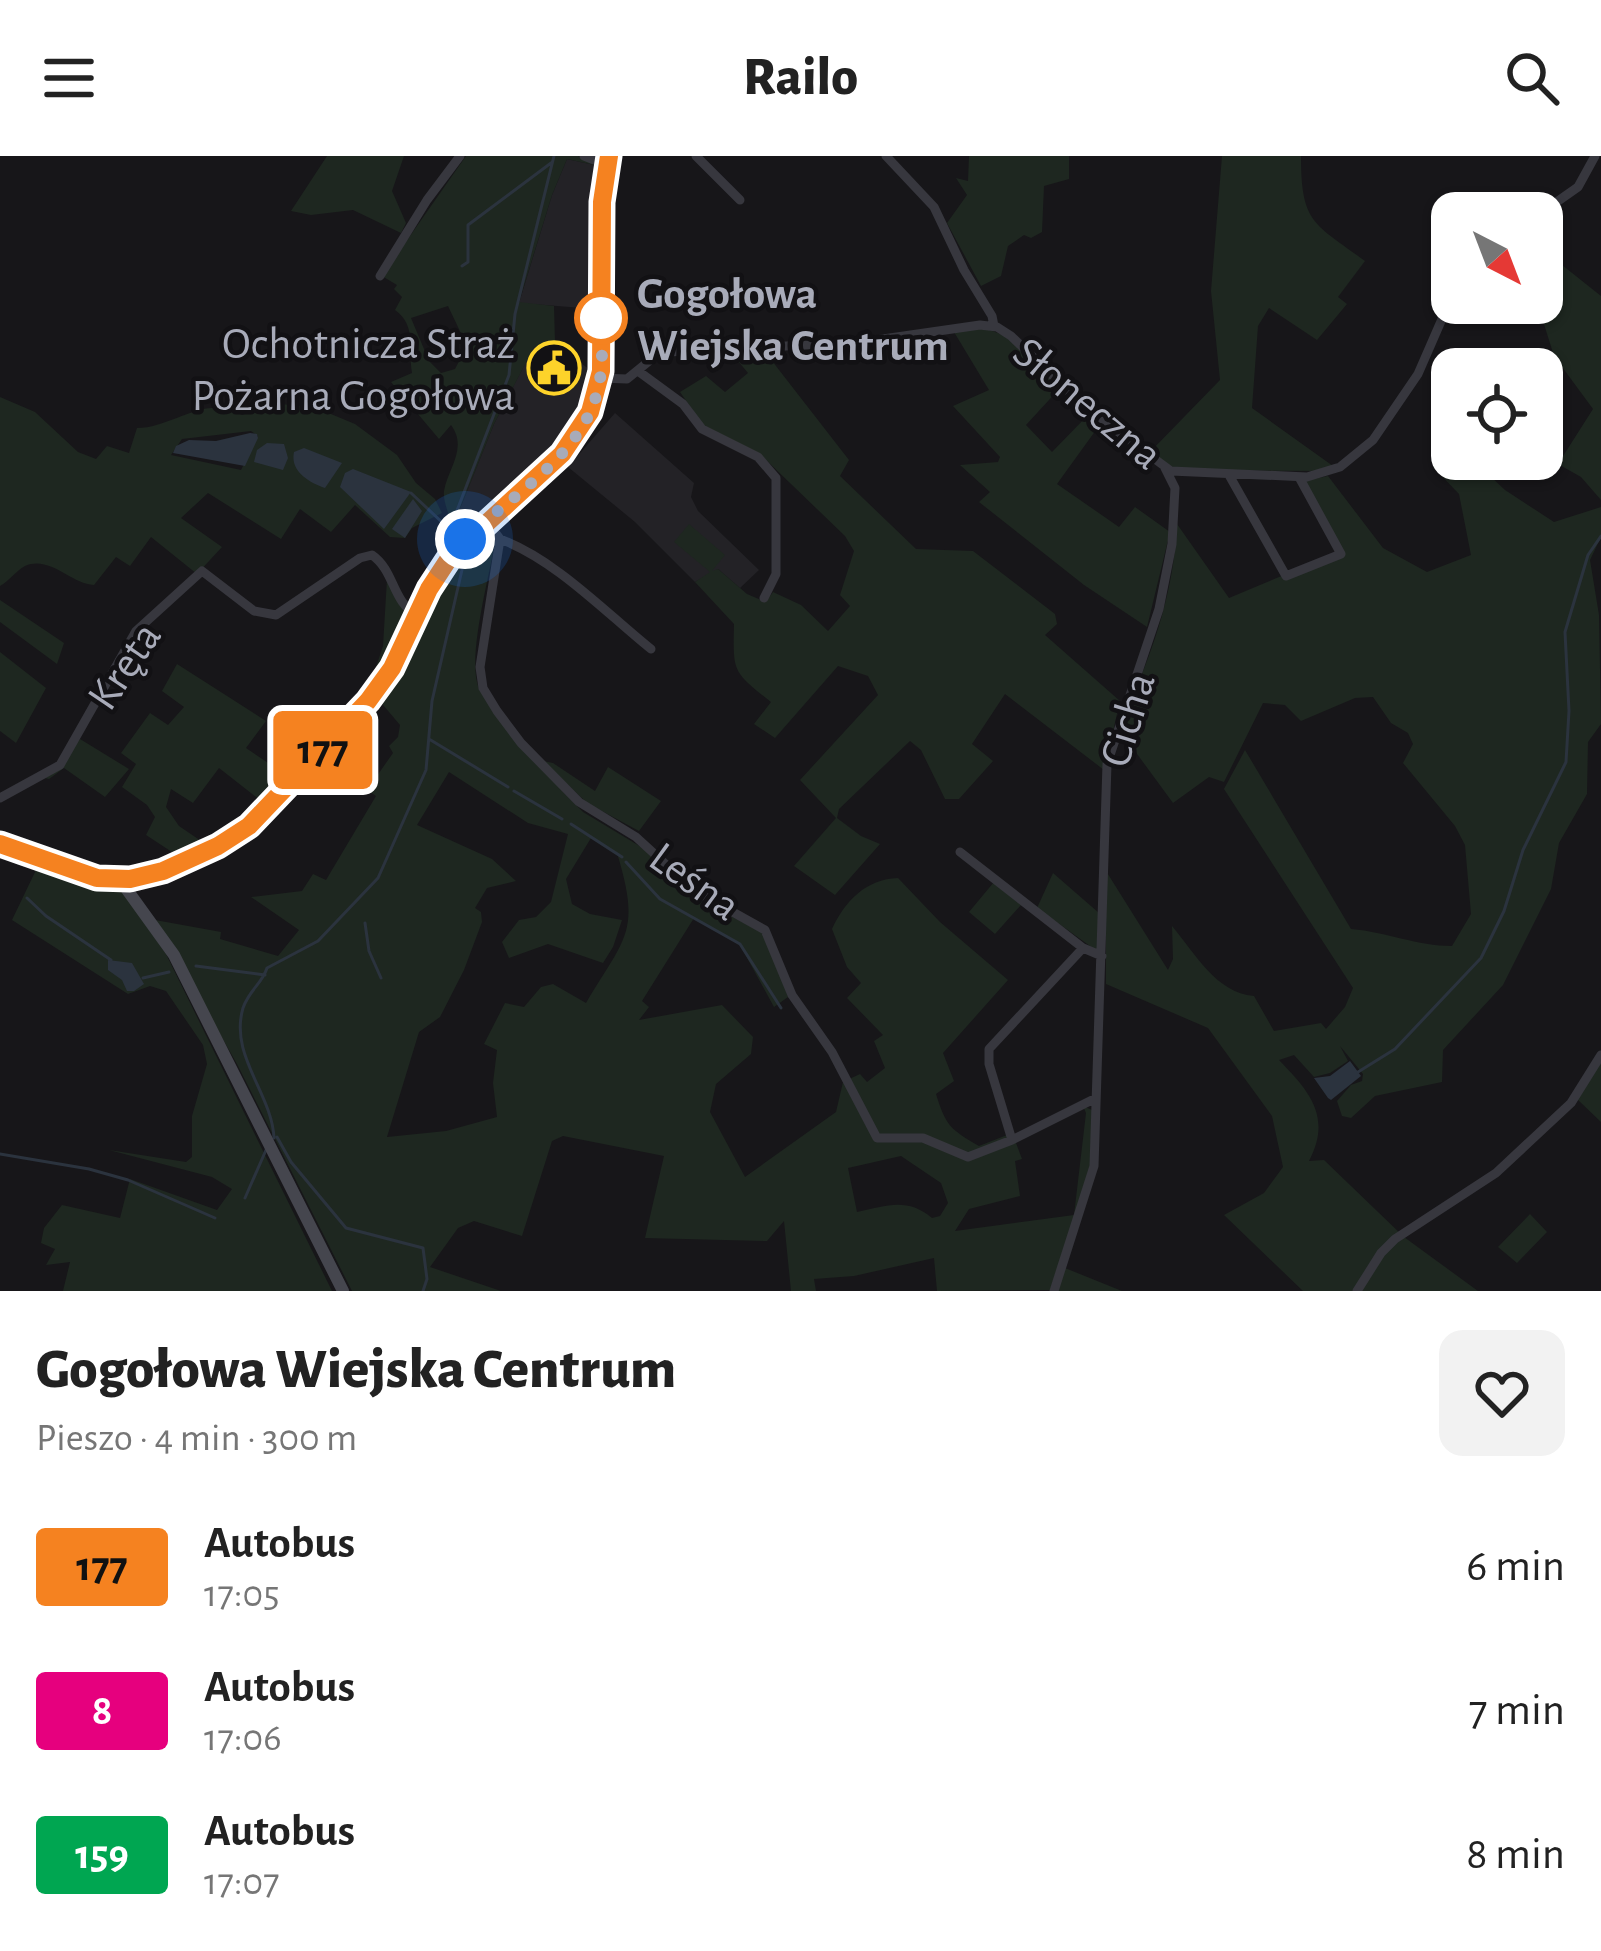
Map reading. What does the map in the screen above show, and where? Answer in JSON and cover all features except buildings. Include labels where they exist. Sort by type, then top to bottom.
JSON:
[{"type":"street","points":[[380,276],[460,156]]},
{"type":"street","points":[[0,844],[87,875],[120,880],[142,877],[218,846],[259,816],[374,695],[450,557],[571,444],[590,412],[600,378],[602,202],[608,161],[584,156]]},
{"type":"street","points":[[696,156],[740,200]]},
{"type":"street","points":[[886,156],[932,204],[994,326]]},
{"type":"street","points":[[1563,197],[1577,187],[1595,156]]},
{"type":"street","name":"Słoneczna","points":[[600,378],[626,380],[654,357],[668,352],[862,342],[994,326],[1011,336],[1101,420],[1165,468],[1186,475],[1299,477],[1340,467],[1370,443],[1423,365],[1440,324]]},
{"type":"street","points":[[638,371],[682,404],[701,429],[758,457],[776,478],[776,574],[764,598]]},
{"type":"street","points":[[1165,468],[1175,488],[1186,475]]},
{"type":"street","points":[[1228,475],[1286,576],[1342,554],[1299,477]]},
{"type":"street","name":"Cicha","points":[[1102,956],[1107,764],[1159,609],[1172,544],[1175,488]]},
{"type":"street","points":[[486,520],[500,539],[549,568],[651,649]]},
{"type":"street","name":"Leśna","points":[[500,539],[480,679],[521,743],[588,809],[636,837],[695,891],[765,931],[792,995],[832,1052],[877,1138],[923,1138],[968,1157],[1012,1140]]},
{"type":"street","name":"Kręta","points":[[0,798],[60,765],[133,635],[202,572],[254,610],[276,615],[359,558],[372,555],[388,570],[403,605],[417,615]]},
{"type":"street","points":[[960,852],[1083,948],[1102,956],[1094,1166],[1054,1291]]},
{"type":"street","points":[[142,877],[149,918]]},
{"type":"street","points":[[120,880],[177,961],[343,1291]]},
{"type":"street","points":[[1083,948],[989,1049],[989,1064],[1012,1140],[1096,1098]]},
{"type":"street","points":[[1357,1291],[1389,1244],[1496,1173],[1563,1111],[1601,1055]]},
{"type":"shaded area","points":[[327,156],[404,156],[392,191],[406,223],[401,233],[353,210],[311,215],[291,211]]},
{"type":"shaded area","points":[[466,156],[578,156],[599,166],[567,159],[519,302],[554,306],[555,342],[534,347],[494,424],[457,516],[450,520],[444,491],[457,450],[456,433],[451,425],[439,439],[391,382],[412,373],[410,338],[395,310],[402,297],[394,289],[397,285],[382,276]],"holes":[[[448,306],[467,346],[455,369],[441,373],[429,361],[411,318]]]},
{"type":"shaded area","points":[[969,156],[1069,156],[1069,179],[1044,186],[1042,232],[1031,238],[1024,235],[1008,246],[1001,276],[981,286],[947,223],[967,195],[956,178],[968,181]]},
{"type":"shaded area","points":[[1222,156],[1301,156],[1304,196],[1314,220],[1365,261],[1338,297],[1347,304],[1317,340],[1269,308],[1258,326],[1252,408],[1333,466],[1321,471],[1182,470],[1150,452],[1220,380],[1211,291]]},
{"type":"shaded area","points":[[567,159],[599,166],[591,266],[595,309],[519,303]]},
{"type":"shaded area","points":[[1563,266],[1601,296],[1601,500],[1581,477],[1563,467],[1563,456],[1593,409],[1563,368],[1563,348],[1551,348],[1544,324],[1563,324]]},
{"type":"shaded area","points":[[977,328],[1012,342],[1060,388],[1026,425],[1052,452],[1089,414],[1101,423],[1057,484],[1119,527],[1135,507],[1170,532],[1147,627],[1084,585],[979,502],[990,492],[960,465],[998,462],[1000,457],[953,406],[989,390],[954,332]]},
{"type":"shaded area","points":[[552,343],[592,371],[586,406],[576,427],[555,449],[470,525],[457,516],[494,424],[534,346]]},
{"type":"shaded area","points":[[762,348],[849,460],[840,476],[916,549],[973,551],[1055,614],[1057,624],[1045,635],[1120,701],[1104,770],[1005,694],[972,744],[993,761],[959,799],[945,799],[921,750],[910,741],[839,809],[837,818],[880,844],[835,895],[794,866],[836,818],[800,780],[878,695],[868,676],[838,666],[775,738],[754,724],[771,702],[742,676],[735,662],[734,624],[695,582],[710,572],[674,542],[689,524],[725,555],[712,571],[718,569],[747,594],[766,602],[773,592],[801,605],[828,631],[850,606],[840,595],[854,551],[845,536],[763,457],[705,428],[680,392],[706,376],[725,392],[748,373],[733,355]]},
{"type":"shaded area","points":[[0,397],[35,412],[78,452],[96,459],[107,446],[129,453],[137,428],[202,409],[228,409],[242,415],[271,411],[280,404],[314,407],[355,424],[397,455],[442,513],[412,528],[405,538],[390,537],[355,505],[331,532],[300,509],[281,539],[208,493],[181,518],[222,547],[197,574],[151,537],[130,566],[116,557],[94,585],[34,564],[0,586]],"holes":[[[251,431],[258,436],[241,470],[171,455],[182,439]]]},
{"type":"shaded area","points":[[615,413],[694,483],[691,497],[698,511],[759,570],[740,588],[718,569],[695,582],[635,522],[568,467]]},
{"type":"shaded area","points":[[1328,476],[1383,548],[1427,572],[1471,555],[1459,494],[1446,480],[1494,480],[1554,522],[1601,507],[1601,537],[1590,560],[1599,615],[1601,724],[1588,742],[1587,794],[1559,843],[1551,889],[1503,985],[1443,1050],[1442,1082],[1375,1096],[1351,1118],[1342,1116],[1337,1101],[1351,1085],[1362,1081],[1363,1074],[1340,1046],[1348,1061],[1314,1077],[1294,1055],[1279,1060],[1308,1094],[1318,1118],[1309,1161],[1324,1160],[1404,1237],[1478,1291],[1303,1291],[1224,1215],[1264,1193],[1283,1167],[1272,1116],[1208,1028],[1106,984],[1106,871],[1168,970],[1173,959],[1172,926],[1217,980],[1254,996],[1274,1031],[1321,1023],[1326,1029],[1345,1007],[1353,988],[1224,789],[1245,750],[1351,929],[1452,946],[1471,914],[1465,845],[1403,763],[1413,744],[1408,733],[1391,723],[1373,697],[1355,698],[1301,721],[1285,705],[1263,703],[1224,782],[1209,777],[1173,803],[1118,728],[1158,629],[1177,524],[1229,598],[1339,552],[1305,481]]},
{"type":"shaded area","points":[[481,532],[495,542],[477,640],[480,690],[583,812],[651,853],[698,899],[765,934],[788,997],[774,1007],[740,945],[694,918],[642,1001],[649,1007],[639,1020],[722,1005],[753,1037],[751,1054],[716,1084],[710,1112],[745,1177],[836,1112],[843,1082],[860,1074],[867,1082],[885,1068],[874,1041],[883,1035],[847,998],[861,983],[847,967],[832,929],[858,893],[876,882],[898,878],[940,922],[1008,980],[943,1053],[954,1081],[936,1094],[950,1126],[969,1140],[979,1146],[1007,1135],[1016,1143],[1022,1159],[1015,1161],[1020,1196],[969,1209],[955,1231],[1074,1215],[1083,1106],[1092,1110],[1093,1160],[1050,1290],[937,1291],[934,1258],[854,1276],[814,1279],[816,1291],[791,1291],[784,1221],[767,1241],[645,1238],[664,1156],[563,1136],[552,1141],[522,1236],[474,1221],[458,1228],[430,1267],[501,1291],[352,1291],[237,1064],[155,920],[221,932],[220,939],[278,956],[299,930],[251,897],[302,891],[313,874],[326,880],[376,796],[367,790],[393,753],[389,746],[398,737],[400,725],[378,699],[434,589]],"holes":[[[449,772],[528,823],[568,834],[551,902],[536,917],[519,920],[502,942],[509,958],[548,944],[603,963],[622,920],[590,914],[572,904],[566,879],[591,838],[617,853],[628,918],[620,947],[586,1003],[553,984],[541,987],[524,1007],[505,1003],[484,1044],[497,1050],[493,1083],[497,1117],[446,1131],[387,1137],[419,1032],[440,1017],[464,970],[482,922],[475,908],[487,888],[516,881],[492,859],[417,825]],[[901,1156],[941,1183],[948,1203],[940,1216],[932,1218],[905,1205],[857,1212],[848,1168]]]},
{"type":"shaded area","points":[[375,561],[384,568],[409,617],[377,679],[332,732],[369,688],[383,646],[387,579]]},
{"type":"shaded area","points":[[0,600],[64,643],[57,664],[0,622]]},
{"type":"shaded area","points":[[0,652],[46,688],[16,743],[0,731]]},
{"type":"shaded area","points":[[177,664],[266,721],[246,748],[283,773],[272,788],[307,752],[310,756],[245,821],[265,797],[260,800],[219,768],[193,803],[171,789],[166,807],[179,826],[207,845],[178,856],[146,835],[155,817],[122,787],[136,764],[121,753],[150,713],[168,725],[184,707],[162,691]]},
{"type":"shaded area","points":[[80,739],[129,769],[105,797],[64,768],[45,778]]},
{"type":"shaded area","points":[[543,761],[595,791],[608,767],[661,801],[639,831],[587,803]]},
{"type":"shaded area","points":[[36,870],[118,889],[126,896],[166,954],[332,1291],[63,1291],[70,1262],[46,1265],[55,1249],[41,1243],[44,1228],[62,1205],[120,1218],[130,1179],[217,1210],[232,1189],[212,1177],[109,1150],[186,1162],[192,1157],[192,1116],[207,1064],[203,1045],[166,991],[150,986],[128,994],[12,920]]},
{"type":"shaded area","points":[[1053,873],[1099,913],[1097,951],[1037,908]]},
{"type":"shaded area","points":[[994,882],[1021,905],[995,934],[969,912]]},
{"type":"shaded area","points":[[1601,1061],[1601,1122],[1577,1099]]},
{"type":"shaded area","points":[[1530,1214],[1547,1232],[1517,1263],[1498,1247]]},
{"type":"shaded area","points":[[1065,1268],[1122,1291],[1058,1291]]},
{"type":"water","points":[[250,433],[258,438],[245,466],[173,453],[189,440],[216,441]]},
{"type":"water","points":[[267,443],[284,444],[288,458],[283,470],[254,462],[257,450]]},
{"type":"water","points":[[304,448],[342,463],[325,488],[298,470],[294,452]]},
{"type":"water","points":[[353,469],[411,492],[384,529],[340,487],[345,473]]},
{"type":"water","points":[[413,499],[422,511],[405,538],[392,529]]},
{"type":"water","points":[[108,960],[132,963],[144,984],[127,991],[122,980],[108,970]]},
{"type":"water","points":[[1350,1061],[1361,1076],[1331,1100],[1314,1078],[1330,1076]]},
{"type":"waterway","points":[[453,521],[509,375],[515,314],[554,156]]},
{"type":"waterway","points":[[462,266],[468,262],[468,225],[551,163]]},
{"type":"waterway","points":[[411,493],[446,526]]},
{"type":"waterway","points":[[457,521],[467,526]]},
{"type":"waterway","points":[[1358,1072],[1395,1049],[1481,958],[1504,911],[1523,850],[1566,762],[1565,632],[1588,555],[1601,536]]},
{"type":"waterway","points":[[274,1138],[242,1042],[243,1008],[267,968],[318,941],[378,878],[426,770],[432,701],[467,548]]},
{"type":"waterway","points":[[429,739],[508,787]]},
{"type":"waterway","points":[[514,791],[562,819]]},
{"type":"waterway","points":[[571,824],[622,857]]},
{"type":"waterway","points":[[0,856],[24,865]]},
{"type":"waterway","points":[[626,862],[660,899],[740,944],[781,1008]]},
{"type":"waterway","points":[[27,898],[111,960]]},
{"type":"waterway","points":[[365,923],[369,951],[381,978]]},
{"type":"waterway","points":[[196,966],[265,975]]},
{"type":"waterway","points":[[143,978],[169,972]]},
{"type":"waterway","points":[[277,1137],[291,1162],[346,1228],[423,1248],[427,1279],[423,1291]]},
{"type":"waterway","points":[[245,1198],[266,1150]]},
{"type":"waterway","points":[[0,1154],[128,1180],[215,1218]]},
{"type":"bus line","name":"177","points":[[0,844],[97,878],[130,879],[163,871],[249,826],[368,701],[392,668],[429,589],[450,557],[562,454],[590,412],[601,371],[602,202],[609,156]]},
{"type":"place","name":"Gogołowa Wiejska Centrum","points":[[601,318]]},
{"type":"place","name":"Ochotnicza Straż Pożarna Gogołowa","points":[[554,368]]},
{"type":"route","points":[[465,539],[578,434],[600,378],[601,295],[601,318]]}]
